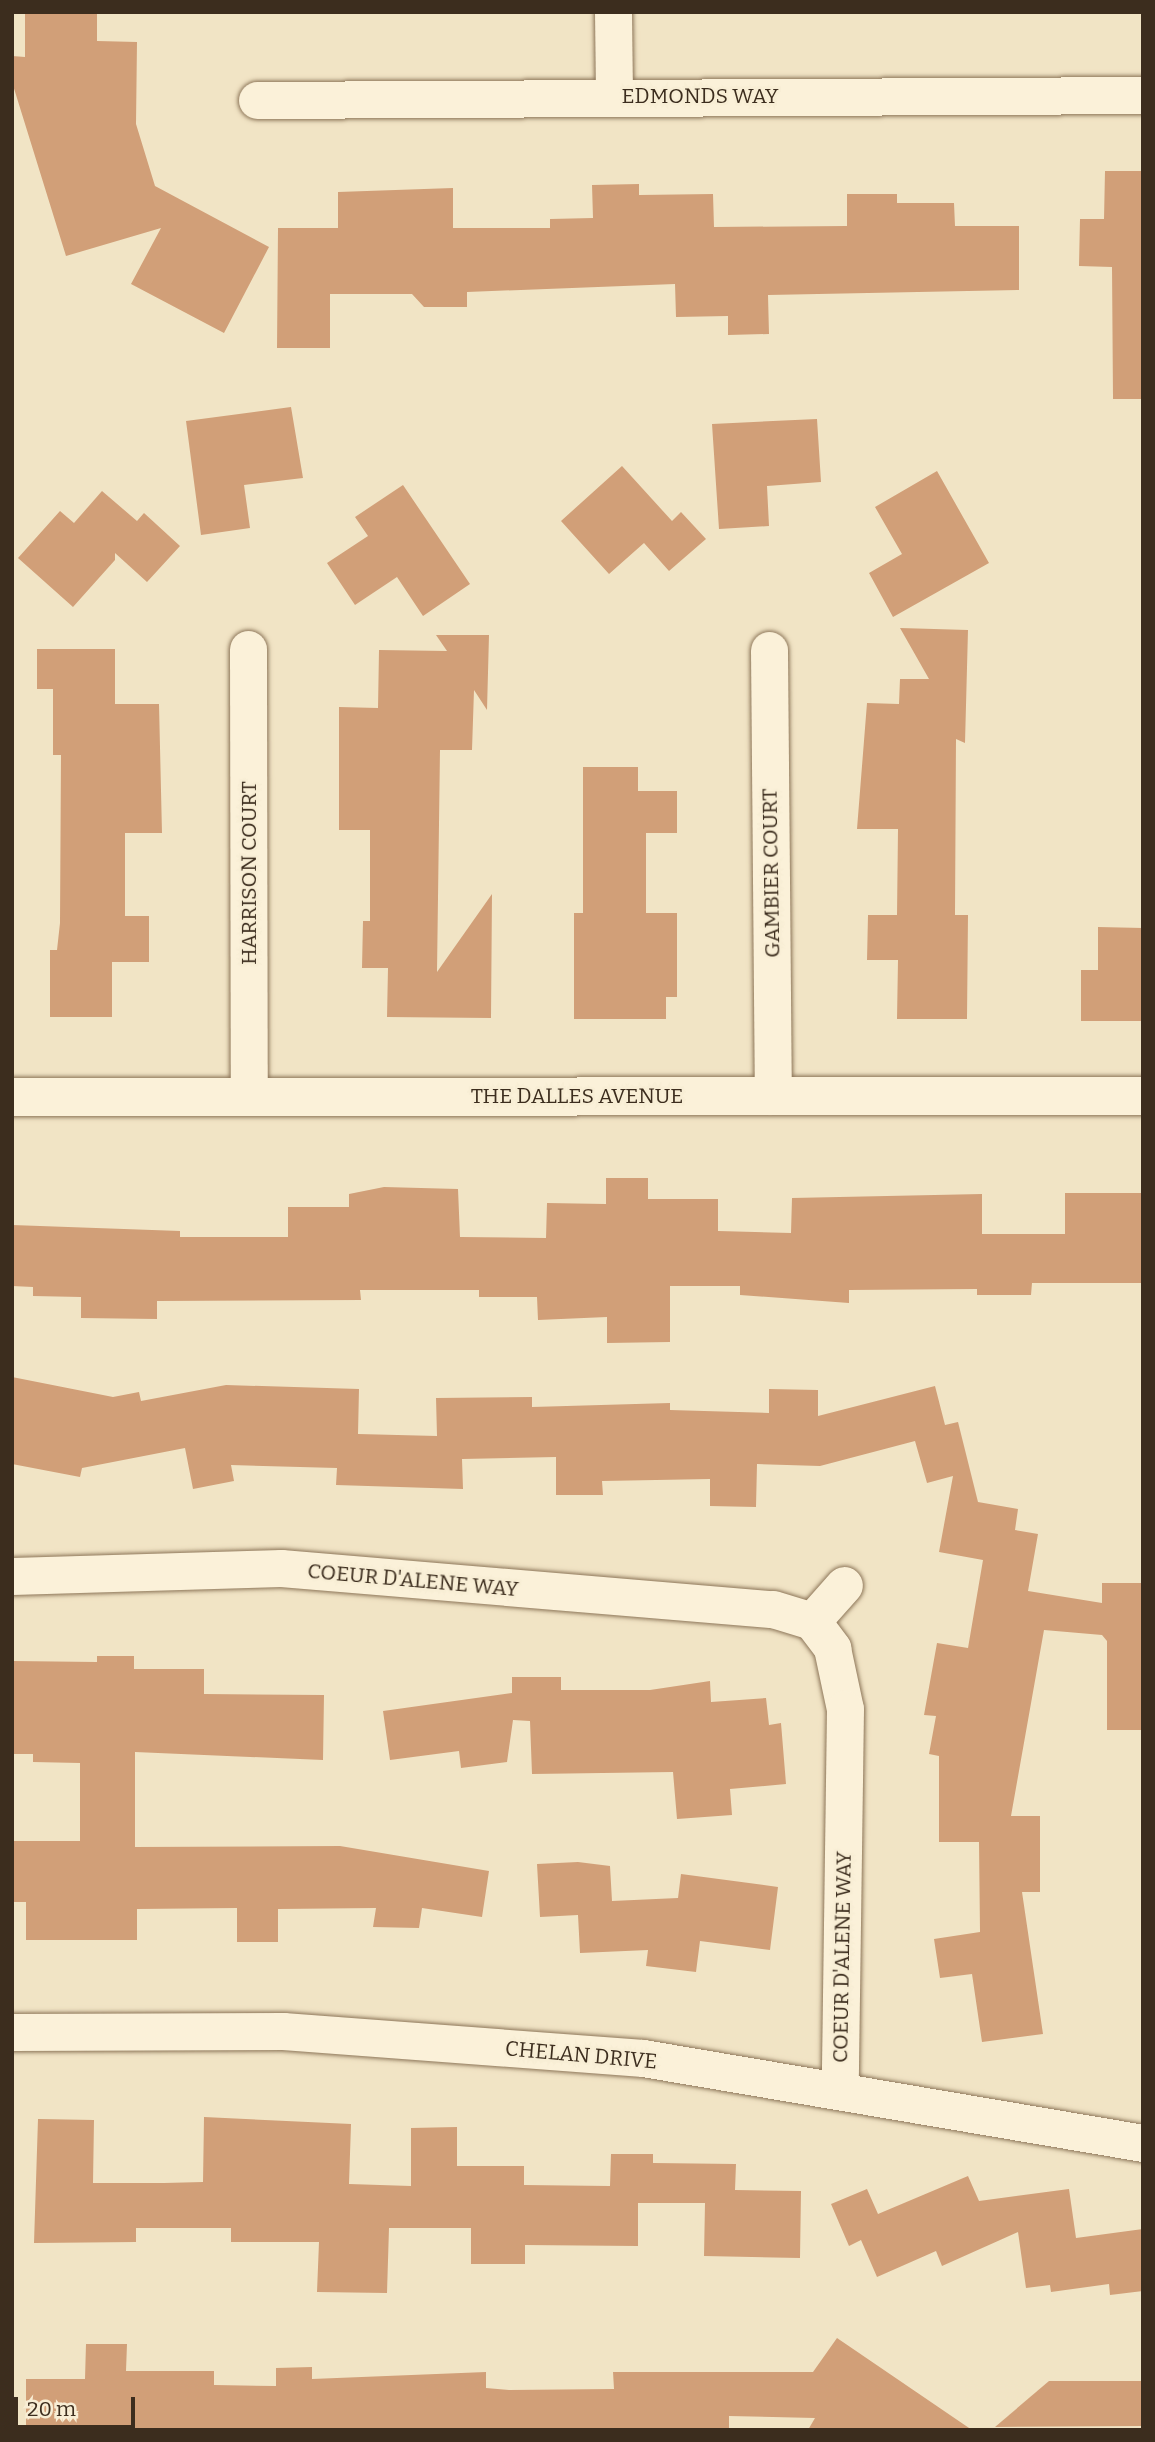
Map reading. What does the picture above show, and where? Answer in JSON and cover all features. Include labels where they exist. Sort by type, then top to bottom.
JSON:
[{"type":"street","points":[[614,12],[614,96]]},
{"type":"street","name":"EDMONDS WAY","points":[[257,100],[1143,95]]},
{"type":"street","name":"HARRISON COURT","points":[[248,649],[249,1097]]},
{"type":"street","name":"GAMBIER COURT","points":[[769,650],[773,1096]]},
{"type":"street","name":"THE DALLES AVENUE","points":[[12,1097],[1143,1096]]},
{"type":"street","name":"COEUR D'ALENE WAY","points":[[12,1576],[281,1568],[773,1609],[812,1621],[832,1648],[845,1709],[840,2090]]},
{"type":"street","points":[[812,1621],[844,1585]]},
{"type":"street","name":"CHELAN DRIVE","points":[[12,2032],[283,2031],[643,2058],[1143,2143]]},
{"type":"building","points":[[25,12],[97,12],[97,41],[137,42],[136,124],[155,186],[269,247],[224,333],[131,284],[161,228],[66,256],[12,82],[12,56],[25,57]]},
{"type":"building","points":[[1105,171],[1143,171],[1143,399],[1113,399],[1112,267],[1079,266],[1080,219],[1104,219]]},
{"type":"building","points":[[639,184],[639,195],[713,194],[714,227],[847,226],[847,194],[897,194],[897,203],[954,203],[955,226],[1019,226],[1019,290],[768,295],[769,334],[728,335],[728,316],[676,317],[675,284],[467,292],[467,307],[424,307],[412,294],[330,294],[330,348],[277,348],[278,228],[338,228],[338,192],[453,188],[453,228],[550,228],[550,219],[593,218],[592,185]]},
{"type":"building","points":[[291,407],[303,478],[244,485],[250,528],[201,535],[186,421]]},
{"type":"building","points":[[817,419],[821,482],[767,486],[769,526],[719,529],[712,424]]},
{"type":"building","points":[[622,466],[672,521],[681,512],[706,539],[669,571],[644,543],[609,574],[561,521]]},
{"type":"building","points":[[937,471],[989,563],[893,617],[869,573],[902,554],[875,507]]},
{"type":"building","points":[[403,485],[470,584],[423,616],[397,577],[355,605],[327,563],[368,536],[355,517]]},
{"type":"building","points":[[102,491],[137,521],[144,513],[180,546],[147,582],[115,553],[115,560],[73,607],[18,558],[60,511],[74,523]]},
{"type":"building","points":[[900,628],[968,630],[965,743],[956,739],[955,915],[968,915],[967,1019],[897,1019],[898,960],[867,960],[868,915],[897,915],[898,829],[857,829],[867,703],[899,704],[900,679],[929,679]]},
{"type":"building","points":[[436,635],[489,635],[487,710],[474,690],[472,750],[440,750],[437,972],[492,894],[491,1018],[387,1017],[388,968],[362,968],[363,921],[370,921],[370,830],[339,830],[339,707],[378,708],[379,650],[447,651]]},
{"type":"building","points":[[37,649],[115,649],[115,704],[159,704],[162,833],[125,833],[125,916],[149,916],[149,962],[112,962],[112,1017],[50,1017],[50,950],[57,950],[60,923],[61,755],[53,755],[53,689],[37,689]]},
{"type":"building","points":[[583,767],[638,767],[638,791],[677,791],[677,833],[646,833],[646,913],[677,913],[677,997],[666,997],[666,1019],[574,1019],[574,913],[583,913]]},
{"type":"building","points":[[1098,927],[1143,928],[1143,1021],[1081,1021],[1081,970],[1098,970]]},
{"type":"building","points":[[606,1178],[648,1178],[648,1199],[718,1199],[718,1231],[791,1233],[792,1198],[982,1194],[982,1234],[1065,1234],[1065,1193],[1143,1193],[1143,1283],[1032,1283],[1031,1295],[977,1295],[977,1289],[849,1290],[849,1303],[740,1295],[740,1286],[670,1286],[670,1342],[607,1343],[607,1317],[538,1320],[537,1297],[479,1297],[479,1290],[360,1290],[361,1300],[157,1301],[157,1319],[81,1318],[81,1297],[33,1296],[33,1287],[12,1286],[12,1225],[180,1231],[180,1237],[288,1237],[288,1207],[349,1207],[349,1194],[384,1187],[458,1189],[460,1237],[546,1238],[547,1203],[606,1204]]},
{"type":"building","points":[[12,1377],[113,1397],[139,1392],[141,1401],[226,1385],[359,1389],[358,1434],[437,1436],[436,1398],[532,1397],[532,1407],[670,1403],[670,1410],[769,1413],[769,1389],[818,1390],[818,1416],[935,1386],[945,1425],[958,1422],[978,1502],[1018,1509],[1015,1530],[1038,1534],[1028,1591],[1102,1603],[1102,1583],[1143,1583],[1143,1730],[1107,1730],[1107,1641],[1102,1635],[1044,1630],[1011,1816],[1040,1816],[1040,1892],[1022,1892],[1043,2034],[982,2042],[972,1974],[940,1978],[934,1939],[980,1932],[979,1842],[939,1842],[939,1756],[929,1754],[936,1716],[924,1715],[937,1643],[968,1648],[983,1560],[939,1552],[953,1476],[927,1483],[915,1441],[820,1466],[757,1464],[756,1507],[710,1506],[710,1479],[602,1481],[603,1495],[556,1495],[556,1457],[462,1459],[463,1489],[336,1485],[337,1468],[231,1465],[234,1481],[193,1489],[185,1448],[82,1468],[80,1477],[12,1464]]},
{"type":"building","points":[[97,1656],[134,1656],[134,1669],[204,1669],[204,1694],[324,1695],[323,1760],[135,1752],[135,1847],[340,1846],[489,1871],[482,1917],[422,1908],[419,1928],[373,1927],[376,1908],[278,1909],[278,1942],[237,1942],[237,1908],[137,1909],[137,1940],[26,1940],[26,1902],[12,1902],[12,1841],[80,1841],[80,1763],[33,1762],[33,1754],[12,1754],[12,1661],[97,1662]]},
{"type":"building","points":[[512,1677],[561,1677],[561,1690],[650,1690],[710,1681],[711,1702],[766,1698],[769,1725],[781,1723],[786,1784],[730,1789],[732,1815],[677,1819],[673,1772],[532,1774],[530,1721],[513,1720],[507,1762],[461,1768],[459,1751],[390,1760],[383,1711],[512,1693]]},
{"type":"building","points":[[578,1862],[610,1866],[612,1901],[678,1898],[681,1874],[778,1887],[770,1950],[700,1941],[696,1972],[646,1966],[648,1950],[580,1953],[578,1915],[540,1917],[537,1864]]},
{"type":"building","points":[[204,2117],[351,2124],[349,2184],[411,2186],[411,2128],[457,2127],[457,2166],[524,2166],[524,2185],[610,2186],[611,2154],[653,2154],[653,2163],[736,2164],[735,2190],[801,2191],[800,2258],[704,2256],[705,2203],[638,2203],[638,2246],[525,2245],[525,2264],[471,2264],[471,2228],[389,2228],[387,2293],[317,2292],[319,2242],[231,2242],[231,2228],[136,2228],[136,2242],[34,2243],[38,2119],[94,2120],[93,2183],[164,2183],[203,2182]]},
{"type":"building","points":[[968,2176],[979,2201],[1069,2189],[1076,2238],[1143,2229],[1143,2291],[1110,2295],[1109,2284],[1051,2292],[1050,2285],[1026,2288],[1018,2232],[942,2266],[936,2251],[877,2277],[861,2240],[849,2246],[831,2204],[867,2189],[878,2214]]},
{"type":"building","points":[[837,2338],[972,2430],[808,2430],[815,2418],[729,2416],[729,2430],[26,2430],[26,2379],[85,2379],[86,2344],[127,2344],[126,2371],[214,2371],[214,2385],[276,2386],[276,2368],[312,2367],[312,2379],[486,2372],[486,2388],[509,2390],[614,2389],[613,2372],[813,2372]]},
{"type":"building","points":[[1049,2381],[1143,2381],[1143,2426],[995,2427]]}]
